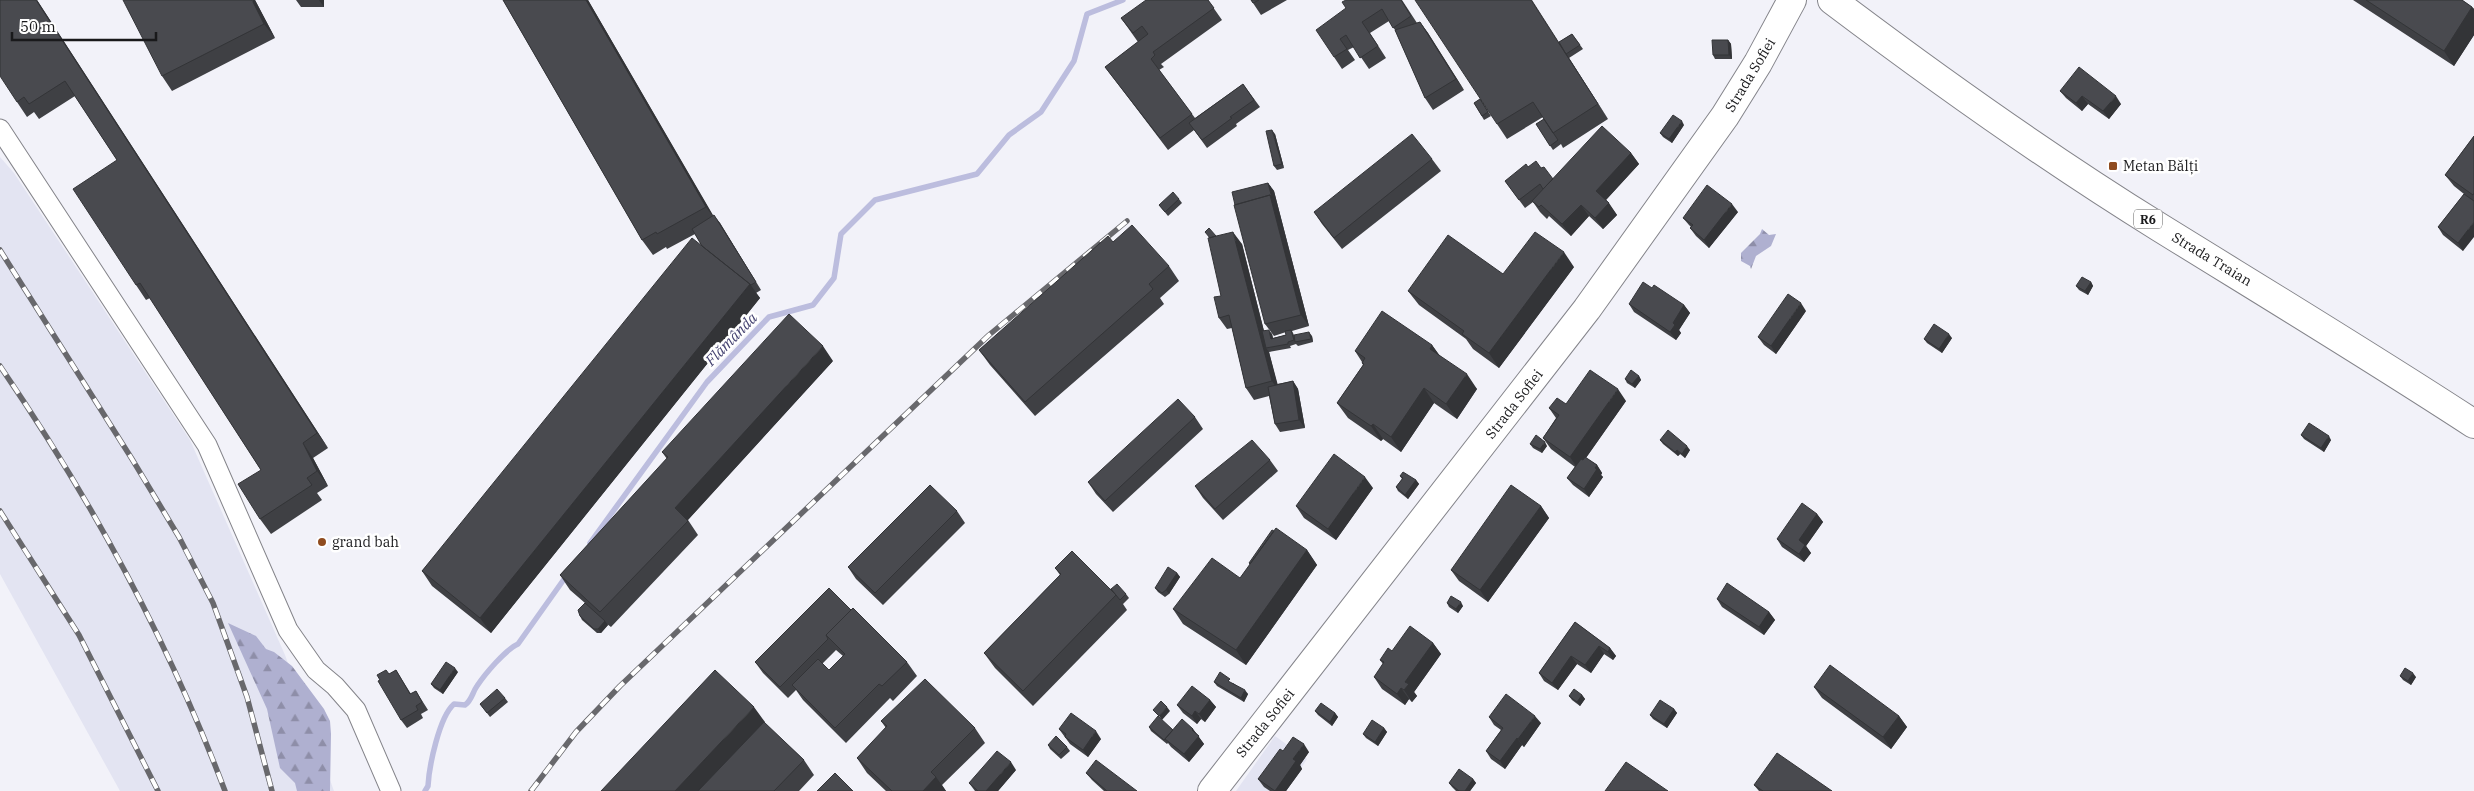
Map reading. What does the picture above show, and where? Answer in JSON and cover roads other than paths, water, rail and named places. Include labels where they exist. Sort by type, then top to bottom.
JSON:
[{"type":"main road","name":"Strada Sofiei","points":[[1212,791],[1587,309],[1725,116],[1758,63],[1792,0]]},
{"type":"main road","name":"Strada Trаian","points":[[1832,0],[1963,97],[2141,215],[2351,344],[2474,424]]},
{"type":"street","points":[[0,129],[207,445],[288,630],[316,670],[335,686],[356,710],[391,791]]},
{"type":"waterway","name":"Flămânda","points":[[590,543],[707,382],[769,317],[813,305],[834,278],[841,234],[875,200],[977,174],[1009,135],[1041,112],[1074,61],[1087,14],[1123,0]]},
{"type":"waterway","name":"Flămânda","points":[[425,791],[428,786],[430,767],[439,731],[449,710],[454,704],[465,705],[471,699],[477,686],[490,669],[507,651],[518,644],[567,575]]},
{"type":"railway","points":[[531,791],[576,732],[620,686],[989,335],[1127,221]]},
{"type":"railway","points":[[0,250],[132,459],[179,537],[213,603],[247,697],[272,791]]},
{"type":"railway","points":[[0,366],[66,467],[125,572],[179,680],[225,791]]},
{"type":"railway","points":[[0,511],[79,635],[158,791]]},
{"type":"place","name":"Metan Bălți","points":[[2113,166]]},
{"type":"place","name":"grand bah","points":[[322,542]]}]
